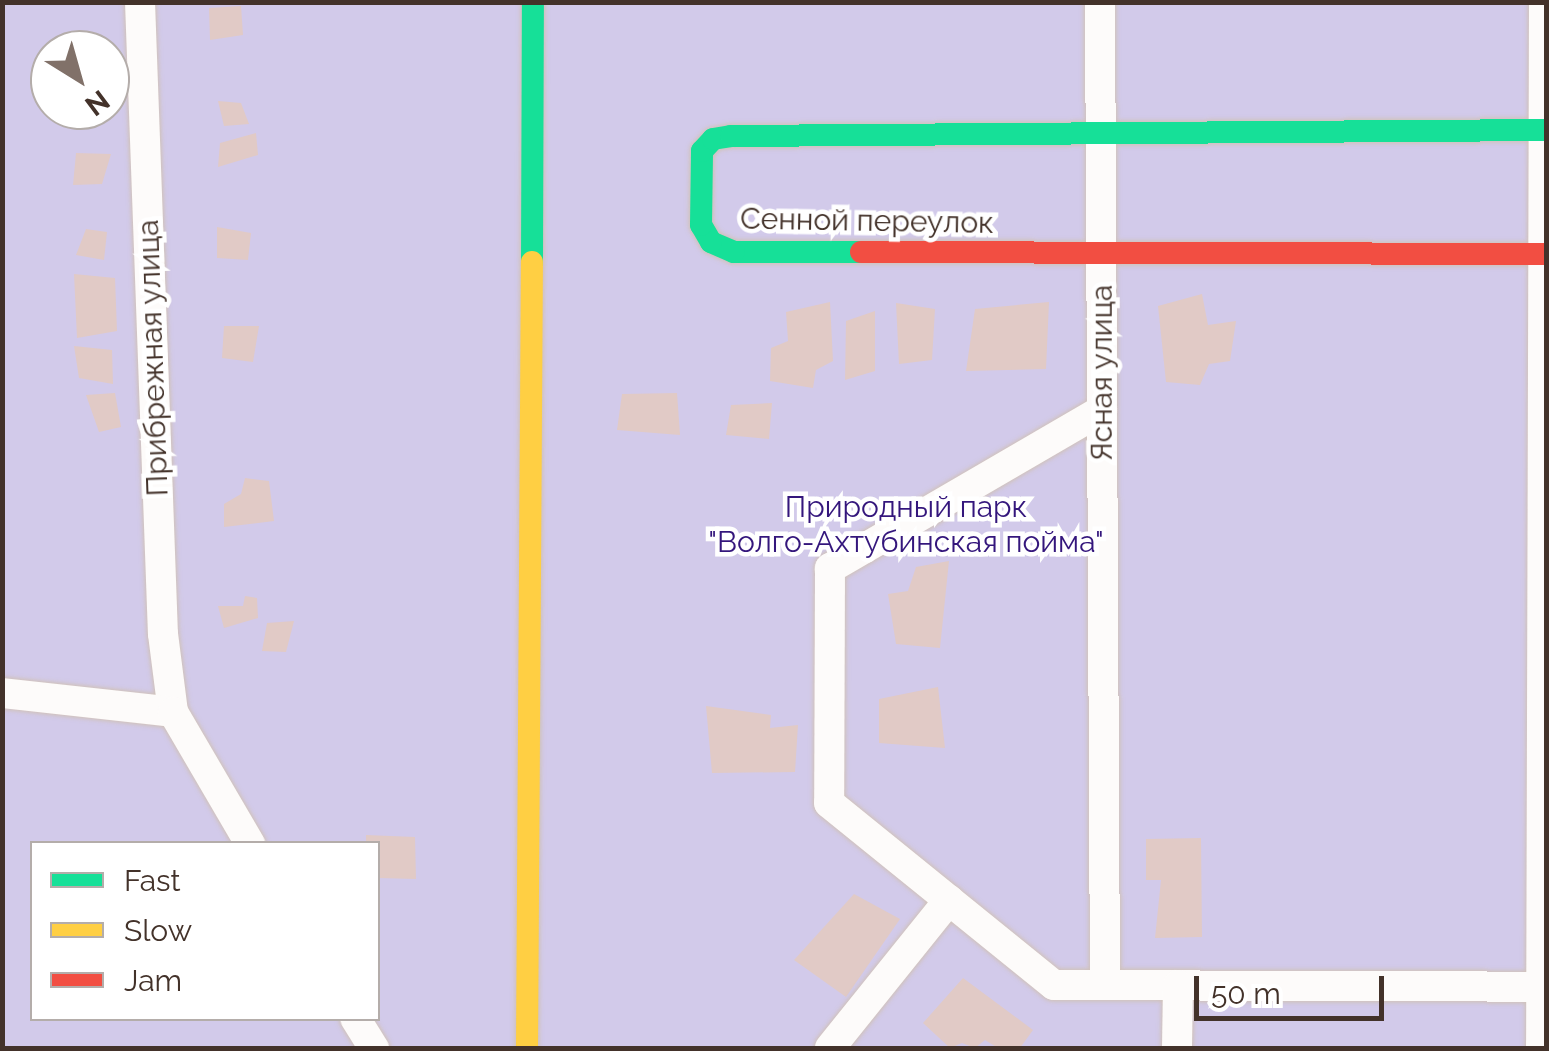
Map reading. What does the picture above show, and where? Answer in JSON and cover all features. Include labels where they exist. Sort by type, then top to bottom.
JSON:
[{"type":"street","name":"Прибрежная улица","points":[[140,2],[164,634],[173,712]]},
{"type":"street","points":[[527,1048],[533,2]]},
{"type":"street","name":"Ясная улица","points":[[1100,2],[1105,984]]},
{"type":"street","points":[[1544,2],[1541,1045],[1546,1046]]},
{"type":"street","name":"Сенной переулок","points":[[1544,130],[1101,131],[713,139],[702,151],[701,226],[711,242],[734,252],[1544,254]]},
{"type":"street","points":[[1102,410],[830,568],[829,803],[1054,985],[1541,986]]},
{"type":"street","points":[[2,693],[173,712],[248,841]]},
{"type":"street","points":[[830,1048],[949,900]]},
{"type":"street","points":[[1178,984],[1178,1048]]},
{"type":"street","points":[[357,1021],[374,1048]]},
{"type":"green space","name":"Природный парк \"Волго-Ахтубинская пойма\"","points":[[2,3],[1546,3],[1546,1048],[3,1048]]},
{"type":"building","points":[[241,6],[243,35],[210,40],[209,8]]},
{"type":"building","points":[[218,101],[241,103],[249,124],[224,126]]},
{"type":"building","points":[[256,133],[258,155],[218,167],[220,143]]},
{"type":"building","points":[[76,153],[111,154],[102,184],[73,185]]},
{"type":"building","points":[[217,227],[251,233],[248,260],[217,258]]},
{"type":"building","points":[[86,229],[107,232],[104,260],[76,255]]},
{"type":"building","points":[[74,274],[115,278],[117,331],[77,338]]},
{"type":"building","points":[[1202,294],[1208,325],[1236,321],[1230,361],[1209,364],[1200,385],[1166,382],[1158,306]]},
{"type":"building","points":[[830,302],[833,361],[816,370],[813,388],[770,381],[771,348],[788,341],[786,312]]},
{"type":"building","points":[[1049,302],[1046,369],[966,371],[975,309]]},
{"type":"building","points":[[896,303],[935,309],[932,360],[899,364]]},
{"type":"building","points":[[875,311],[875,371],[845,380],[846,321]]},
{"type":"building","points":[[224,326],[259,326],[253,362],[222,358]]},
{"type":"building","points":[[74,346],[112,350],[113,384],[79,378]]},
{"type":"building","points":[[115,393],[121,427],[99,432],[86,395]]},
{"type":"building","points":[[677,393],[680,435],[617,430],[622,394]]},
{"type":"building","points":[[772,403],[769,439],[726,435],[731,405]]},
{"type":"building","points":[[245,478],[269,481],[274,521],[224,527],[224,504],[241,494]]},
{"type":"building","points":[[949,561],[940,648],[896,644],[888,594],[908,591],[916,567]]},
{"type":"building","points":[[245,596],[257,598],[258,618],[224,628],[218,606],[243,606]]},
{"type":"building","points":[[294,621],[286,652],[262,651],[267,623]]},
{"type":"building","points":[[938,687],[945,748],[879,743],[879,699]]},
{"type":"building","points":[[706,706],[771,715],[770,728],[798,725],[795,772],[712,773]]},
{"type":"building","points":[[366,835],[415,837],[416,879],[380,878],[380,841],[366,841]]},
{"type":"building","points":[[1201,838],[1202,937],[1155,938],[1161,880],[1146,880],[1146,839]]},
{"type":"building","points":[[854,894],[900,919],[846,997],[794,960]]},
{"type":"building","points":[[963,978],[1033,1030],[1020,1048],[998,1048],[985,1040],[975,1048],[962,1043],[950,1048],[923,1023]]},
{"type":"traffic: fast","points":[[532,262],[533,2]]},
{"type":"traffic: fast","points":[[861,252],[734,252],[711,242],[701,225],[702,151],[713,139],[731,136],[1544,130]]},
{"type":"traffic: slow","points":[[527,1048],[532,262]]},
{"type":"traffic: jam","points":[[861,252],[1544,254]]}]
